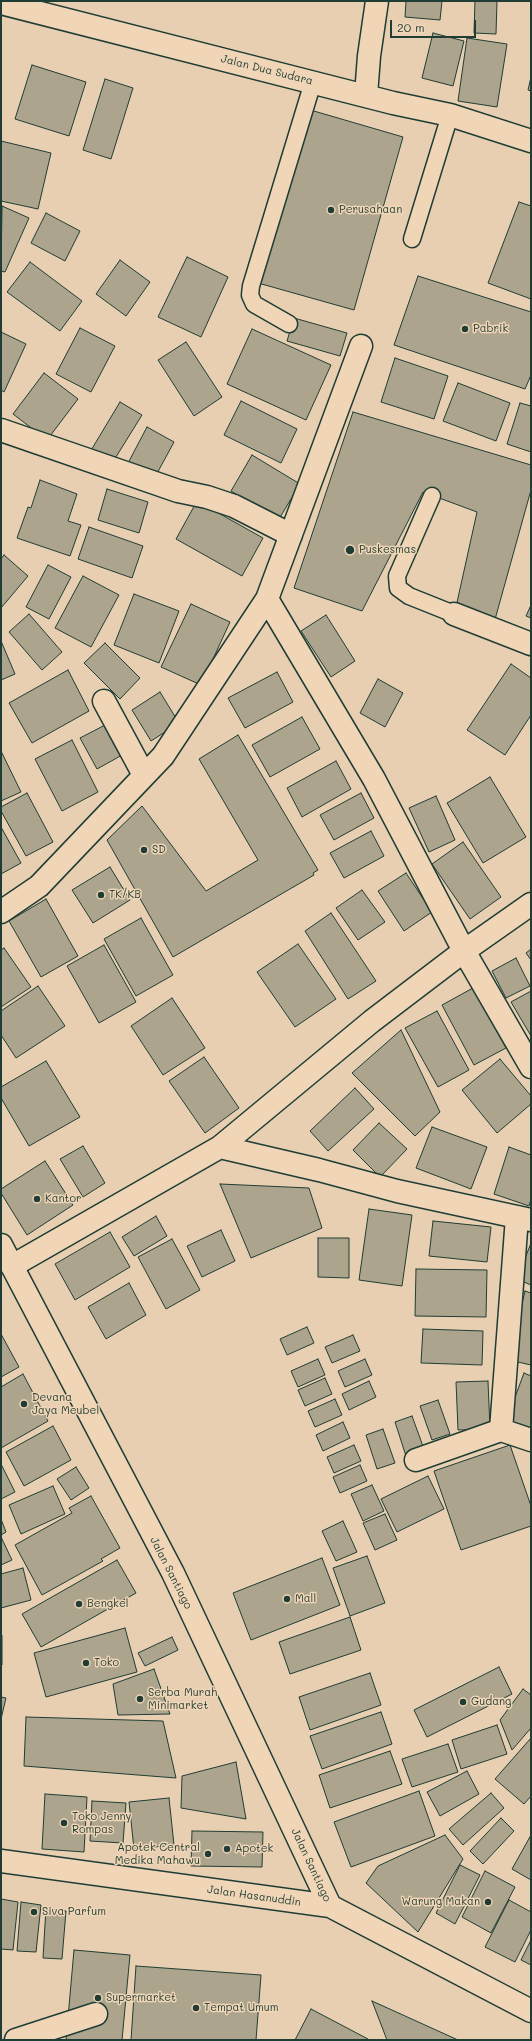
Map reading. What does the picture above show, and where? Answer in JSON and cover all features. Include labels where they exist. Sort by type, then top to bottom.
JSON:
[{"type":"main road","points":[[366,95],[369,56],[377,1]]},
{"type":"main road","name":"Jalan Dua Sudara","points":[[3,9],[450,115],[531,141]]},
{"type":"main road","points":[[1,912],[39,886],[163,756],[267,599],[361,346]]},
{"type":"main road","points":[[1,430],[178,491],[207,497],[234,506],[291,535]]},
{"type":"main road","points":[[267,599],[374,779],[464,951],[531,1067]]},
{"type":"main road","points":[[454,614],[531,644]]},
{"type":"main road","points":[[104,701],[144,775]]},
{"type":"main road","points":[[12,1266],[220,1147],[372,1021],[464,951],[531,904]]},
{"type":"main road","points":[[220,1147],[319,1170],[396,1192],[524,1218],[501,1430]]},
{"type":"main road","name":"Jalan Santiago","points":[[1,1245],[173,1573],[330,1906]]},
{"type":"main road","points":[[416,1460],[501,1430],[531,1440]]},
{"type":"main road","name":"Jalan Hasanuddin","points":[[1,1861],[330,1906],[531,2011]]},
{"type":"main road","points":[[16,2040],[96,2014]]},
{"type":"lane","points":[[289,324],[254,304],[250,295],[251,286],[313,82]]},
{"type":"lane","points":[[412,239],[450,115]]},
{"type":"lane","points":[[432,496],[397,576],[398,588],[409,596],[454,614]]},
{"type":"building","points":[[406,1],[442,1],[440,20],[405,17]]},
{"type":"building","points":[[475,1],[497,1],[496,34],[474,33]]},
{"type":"building","points":[[433,33],[464,41],[453,86],[422,78]]},
{"type":"building","points":[[467,38],[507,44],[497,107],[458,101]]},
{"type":"building","points":[[32,65],[86,82],[69,136],[15,119]]},
{"type":"building","points":[[531,77],[531,91],[528,90]]},
{"type":"building","points":[[105,79],[133,88],[111,159],[83,150]]},
{"type":"building","name":"Perusahaan","points":[[307,109],[403,137],[354,310],[258,283]]},
{"type":"building","points":[[1,141],[51,153],[38,209],[1,201]]},
{"type":"building","points":[[519,202],[531,206],[531,299],[488,283]]},
{"type":"building","points":[[2,206],[29,218],[5,272],[1,271]]},
{"type":"building","points":[[46,213],[80,231],[65,261],[31,243]]},
{"type":"building","points":[[187,257],[228,277],[201,337],[158,317]]},
{"type":"building","points":[[120,260],[150,282],[126,316],[96,294]]},
{"type":"building","points":[[30,262],[82,301],[60,331],[7,292]]},
{"type":"building","name":"Pabrik","points":[[418,276],[531,312],[531,375],[525,389],[394,345]]},
{"type":"building","points":[[294,318],[347,333],[340,356],[287,341]]},
{"type":"building","points":[[80,328],[115,346],[91,392],[56,374]]},
{"type":"building","points":[[252,329],[331,365],[306,420],[227,384]]},
{"type":"building","points":[[1,332],[26,344],[4,392],[1,390]]},
{"type":"building","points":[[186,342],[222,397],[194,416],[158,360]]},
{"type":"building","points":[[395,358],[448,376],[434,419],[381,402]]},
{"type":"building","points":[[44,373],[78,399],[47,440],[13,414]]},
{"type":"building","points":[[458,383],[510,403],[496,441],[443,421]]},
{"type":"building","points":[[241,401],[297,429],[281,463],[224,435]]},
{"type":"building","points":[[120,402],[142,415],[111,465],[90,452]]},
{"type":"building","points":[[520,403],[531,406],[531,452],[507,444]]},
{"type":"building","name":"Puskesmas","points":[[353,412],[531,465],[531,490],[494,623],[456,607],[477,512],[423,492],[362,611],[294,588]]},
{"type":"building","points":[[147,427],[174,442],[154,479],[127,465]]},
{"type":"building","points":[[252,455],[300,484],[279,519],[231,491]]},
{"type":"building","points":[[40,480],[77,494],[68,521],[81,525],[70,556],[17,538],[28,507],[31,508]]},
{"type":"building","points":[[107,489],[148,502],[139,533],[98,520]]},
{"type":"building","points":[[197,501],[263,538],[242,576],[176,539]]},
{"type":"building","points":[[89,527],[143,546],[132,578],[78,559]]},
{"type":"building","points":[[4,555],[28,576],[1,608],[1,559]]},
{"type":"building","points":[[48,565],[71,577],[49,619],[26,607]]},
{"type":"building","points":[[83,576],[119,595],[91,647],[55,628]]},
{"type":"building","points":[[134,594],[179,611],[159,663],[114,645]]},
{"type":"building","points":[[191,604],[230,622],[201,685],[161,667]]},
{"type":"building","points":[[531,605],[531,618],[526,616]]},
{"type":"building","points":[[29,614],[62,652],[42,670],[9,632]]},
{"type":"building","points":[[326,615],[355,661],[331,677],[301,631]]},
{"type":"building","points":[[1,641],[15,674],[1,680]]},
{"type":"building","points":[[105,643],[140,678],[120,699],[84,663]]},
{"type":"building","points":[[511,664],[531,678],[531,715],[505,755],[467,730]]},
{"type":"building","points":[[68,670],[89,711],[32,743],[9,703]]},
{"type":"building","points":[[277,672],[293,702],[245,728],[228,698]]},
{"type":"building","points":[[378,679],[403,693],[385,727],[360,713]]},
{"type":"building","points":[[160,692],[179,723],[151,741],[132,710]]},
{"type":"building","points":[[302,717],[320,749],[270,777],[252,745]]},
{"type":"building","points":[[107,724],[124,754],[97,769],[80,738]]},
{"type":"building","name":"SD","points":[[238,735],[318,870],[313,873],[314,875],[173,957],[107,840],[142,806],[206,891],[258,860],[199,759]]},
{"type":"building","points":[[72,740],[98,792],[62,811],[35,759]]},
{"type":"building","points":[[1,751],[21,792],[1,801]]},
{"type":"building","points":[[336,761],[351,789],[302,817],[287,788]]},
{"type":"building","points":[[490,777],[526,837],[483,863],[447,803]]},
{"type":"building","points":[[27,793],[53,842],[26,856],[1,811],[1,807]]},
{"type":"building","points":[[361,793],[374,818],[334,840],[320,815]]},
{"type":"building","points":[[436,796],[455,840],[429,852],[409,808]]},
{"type":"building","points":[[1,827],[21,863],[1,874]]},
{"type":"building","points":[[371,831],[384,856],[344,878],[330,853]]},
{"type":"building","points":[[463,842],[501,897],[470,919],[432,864]]},
{"type":"building","name":"TK/KB","points":[[110,867],[130,900],[93,923],[72,890]]},
{"type":"building","points":[[406,873],[432,912],[404,931],[378,891]]},
{"type":"building","points":[[362,890],[385,922],[358,940],[336,908]]},
{"type":"building","points":[[46,899],[78,956],[41,977],[9,921]]},
{"type":"building","points":[[331,913],[376,981],[348,999],[305,931]]},
{"type":"building","points":[[141,918],[173,975],[136,996],[104,939]]},
{"type":"building","points":[[298,944],[336,999],[295,1027],[257,972]]},
{"type":"building","points":[[104,945],[136,1002],[99,1023],[67,966]]},
{"type":"building","points":[[4,948],[31,987],[1,1007],[1,950]]},
{"type":"building","points":[[531,949],[531,960],[526,953]]},
{"type":"building","points":[[516,958],[530,986],[506,998],[492,971]]},
{"type":"building","points":[[38,986],[65,1026],[16,1058],[1,1035],[1,1011]]},
{"type":"building","points":[[473,988],[506,1048],[474,1065],[442,1005]]},
{"type":"building","points":[[531,991],[531,1036],[511,1002]]},
{"type":"building","points":[[172,998],[205,1048],[163,1075],[131,1026]]},
{"type":"building","points":[[437,1011],[469,1070],[438,1087],[405,1028]]},
{"type":"building","points":[[401,1030],[440,1112],[415,1136],[352,1073]]},
{"type":"building","points":[[204,1057],[239,1108],[205,1133],[169,1081]]},
{"type":"building","points":[[500,1059],[531,1096],[531,1104],[497,1133],[462,1090]]},
{"type":"building","points":[[46,1061],[80,1117],[29,1146],[1,1098],[1,1087]]},
{"type":"building","points":[[355,1088],[374,1109],[328,1151],[310,1131]]},
{"type":"building","points":[[379,1123],[407,1149],[380,1177],[353,1150]]},
{"type":"building","points":[[432,1127],[487,1147],[471,1189],[416,1168]]},
{"type":"building","points":[[83,1146],[105,1183],[83,1197],[60,1159]]},
{"type":"building","points":[[509,1147],[531,1155],[531,1199],[529,1206],[494,1194]]},
{"type":"building","name":"Kantor","points":[[45,1161],[73,1205],[27,1235],[1,1193],[1,1189]]},
{"type":"building","points":[[220,1184],[309,1188],[322,1228],[251,1258]]},
{"type":"building","points":[[369,1209],[412,1215],[402,1286],[359,1280]]},
{"type":"building","points":[[156,1216],[167,1236],[134,1256],[122,1237]]},
{"type":"building","points":[[433,1221],[491,1227],[487,1262],[429,1256]]},
{"type":"building","points":[[221,1230],[235,1261],[202,1277],[187,1246]]},
{"type":"building","points":[[110,1232],[130,1267],[75,1300],[55,1264]]},
{"type":"building","points":[[318,1238],[349,1238],[349,1278],[318,1277]]},
{"type":"building","points":[[172,1239],[200,1290],[166,1309],[138,1257]]},
{"type":"building","points":[[531,1243],[531,1285],[517,1279]]},
{"type":"building","points":[[416,1269],[487,1270],[486,1317],[415,1316]]},
{"type":"building","points":[[129,1283],[146,1315],[106,1339],[88,1307]]},
{"type":"building","points":[[525,1291],[531,1293],[531,1365],[509,1360]]},
{"type":"building","points":[[307,1327],[314,1343],[287,1355],[280,1339]]},
{"type":"building","points":[[423,1329],[483,1331],[482,1365],[421,1363]]},
{"type":"building","points":[[1,1334],[19,1367],[1,1377]]},
{"type":"building","points":[[353,1335],[360,1351],[332,1363],[325,1347]]},
{"type":"building","points":[[318,1359],[325,1375],[298,1387],[291,1371]]},
{"type":"building","points":[[365,1359],[372,1375],[345,1387],[338,1371]]},
{"type":"building","points":[[524,1373],[531,1376],[531,1425],[528,1434],[505,1424]]},
{"type":"building","points":[[23,1374],[48,1421],[1,1448],[1,1387]]},
{"type":"building","points":[[325,1378],[332,1394],[305,1406],[298,1390]]},
{"type":"building","points":[[369,1381],[376,1397],[349,1410],[342,1394]]},
{"type":"building","points":[[488,1381],[490,1429],[458,1430],[456,1382]]},
{"type":"building","points":[[335,1399],[342,1415],[315,1427],[308,1411]]},
{"type":"building","points":[[438,1400],[450,1434],[432,1440],[420,1406]]},
{"type":"building","points":[[412,1416],[424,1449],[406,1456],[395,1422]]},
{"type":"building","points":[[343,1422],[350,1438],[323,1451],[316,1435]]},
{"type":"building","points":[[53,1426],[71,1460],[24,1486],[6,1452]]},
{"type":"building","points":[[383,1429],[395,1463],[377,1469],[366,1435]]},
{"type":"building","points":[[354,1445],[361,1461],[334,1473],[327,1457]]},
{"type":"building","points":[[510,1445],[531,1506],[531,1526],[461,1550],[434,1471]]},
{"type":"building","points":[[1,1464],[15,1492],[1,1499]]},
{"type":"building","points":[[360,1465],[367,1481],[340,1493],[333,1477]]},
{"type":"building","points":[[76,1467],[89,1488],[71,1500],[57,1479]]},
{"type":"building","points":[[428,1476],[444,1509],[397,1532],[381,1499]]},
{"type":"building","points":[[372,1485],[384,1511],[363,1521],[351,1494]]},
{"type":"building","points":[[53,1486],[65,1514],[21,1534],[9,1505]]},
{"type":"building","points":[[91,1496],[120,1548],[101,1559],[103,1561],[42,1595],[15,1545],[72,1513],[69,1508]]},
{"type":"building","points":[[385,1514],[397,1540],[375,1550],[363,1523]]},
{"type":"building","points":[[1,1519],[6,1532],[1,1535]]},
{"type":"building","points":[[343,1521],[357,1552],[336,1561],[322,1531]]},
{"type":"building","points":[[2,1539],[12,1560],[1,1565],[1,1540]]},
{"type":"building","points":[[367,1556],[385,1603],[350,1616],[333,1568]]},
{"type":"building","name":"Mall","points":[[322,1558],[340,1605],[251,1640],[233,1593]]},
{"type":"building","name":"Bengkel","points":[[117,1560],[136,1593],[41,1647],[22,1614]]},
{"type":"building","points":[[23,1568],[31,1600],[1,1608],[1,1574]]},
{"type":"building","points":[[350,1617],[361,1650],[290,1674],[279,1642]]},
{"type":"building","name":"Toko","points":[[125,1628],[137,1672],[46,1697],[34,1653]]},
{"type":"building","points":[[2,1635],[2,1665],[1,1665]]},
{"type":"building","points":[[172,1637],[178,1650],[145,1666],[138,1653]]},
{"type":"building","name":"Gudang","points":[[499,1667],[512,1694],[427,1737],[414,1710]]},
{"type":"building","name":"Serba Murah Minimarket","points":[[154,1669],[170,1714],[118,1715],[113,1684]]},
{"type":"building","points":[[370,1673],[381,1705],[310,1730],[299,1697]]},
{"type":"building","points":[[523,1689],[531,1695],[531,1728],[512,1750],[500,1720]]},
{"type":"building","points":[[1,1697],[6,1698],[1,1719]]},
{"type":"building","points":[[381,1712],[392,1744],[322,1769],[310,1736]]},
{"type":"building","points":[[26,1717],[163,1721],[176,1778],[24,1766]]},
{"type":"building","points":[[497,1725],[507,1754],[461,1769],[452,1740]]},
{"type":"building","points":[[531,1738],[531,1796],[524,1804],[495,1779]]},
{"type":"building","points":[[448,1744],[458,1772],[412,1787],[402,1759]]},
{"type":"building","points":[[390,1751],[402,1784],[330,1808],[319,1775]]},
{"type":"building","points":[[236,1762],[246,1819],[181,1808],[182,1776]]},
{"type":"building","points":[[467,1771],[479,1794],[440,1816],[427,1792]]},
{"type":"building","points":[[419,1791],[435,1836],[351,1867],[334,1822]]},
{"type":"building","points":[[491,1793],[504,1808],[463,1845],[449,1829]]},
{"type":"building","name":"Toko Jenny Rompas","points":[[45,1794],[87,1797],[84,1852],[42,1849]]},
{"type":"building","points":[[169,1798],[174,1845],[134,1849],[129,1802]]},
{"type":"building","points":[[92,1801],[126,1803],[123,1843],[90,1841]]},
{"type":"building","points":[[501,1818],[514,1831],[483,1864],[470,1851]]},
{"type":"building","name":"Apotek","points":[[192,1831],[263,1832],[262,1867],[191,1866]]},
{"type":"building","name":"Warung Makan","points":[[445,1835],[463,1859],[418,1932],[366,1883],[378,1866]]},
{"type":"building","points":[[531,1835],[531,1880],[512,1869]]},
{"type":"building","points":[[460,1865],[480,1875],[455,1924],[436,1913]]},
{"type":"building","name":"Warung Makan","points":[[485,1871],[515,1887],[491,1933],[462,1917]]},
{"type":"building","points":[[1,1899],[18,1902],[13,1950],[1,1949]]},
{"type":"building","name":"Warung Makan","points":[[509,1900],[531,1912],[531,1930],[515,1962],[485,1947]]},
{"type":"building","points":[[21,1902],[41,1905],[36,1952],[17,1951]]},
{"type":"building","points":[[46,1908],[66,1911],[62,1959],[43,1958]]},
{"type":"building","points":[[531,1940],[531,1965],[521,1960]]},
{"type":"building","name":"Supermarket","points":[[74,1950],[130,1955],[122,2040],[66,2040]]},
{"type":"building","name":"Tempat Umum","points":[[136,1966],[261,1975],[256,2040],[131,2040]]},
{"type":"building","points":[[372,2001],[458,2040],[387,2040]]},
{"type":"building","points":[[311,2009],[368,2039],[295,2040]]},
{"type":"place","name":"Perusahaan","points":[[331,210]]},
{"type":"place","name":"Pabrik","points":[[465,329]]},
{"type":"place","name":"Puskesmas","points":[[350,550]]},
{"type":"place","name":"SD","points":[[144,850]]},
{"type":"place","name":"TK/KB","points":[[101,895]]},
{"type":"place","name":"Kantor","points":[[37,1199]]},
{"type":"place","name":"Devana Jaya Meubel","points":[[24,1404]]},
{"type":"place","name":"Mall","points":[[287,1599]]},
{"type":"place","name":"Bengkel","points":[[79,1604]]},
{"type":"place","name":"Toko","points":[[86,1663]]},
{"type":"place","name":"Serba Murah Minimarket","points":[[140,1699]]},
{"type":"place","name":"Gudang","points":[[463,1702]]},
{"type":"place","name":"Toko Jenny Rompas","points":[[64,1823]]},
{"type":"place","name":"Apotek","points":[[227,1849]]},
{"type":"place","name":"Apotek Central Medika Mahawu","points":[[208,1854]]},
{"type":"place","name":"Warung Makan","points":[[488,1902]]},
{"type":"place","name":"Siva Parfum","points":[[34,1912]]},
{"type":"place","name":"Supermarket","points":[[98,1998]]},
{"type":"place","name":"Tempat Umum","points":[[196,2008]]}]
